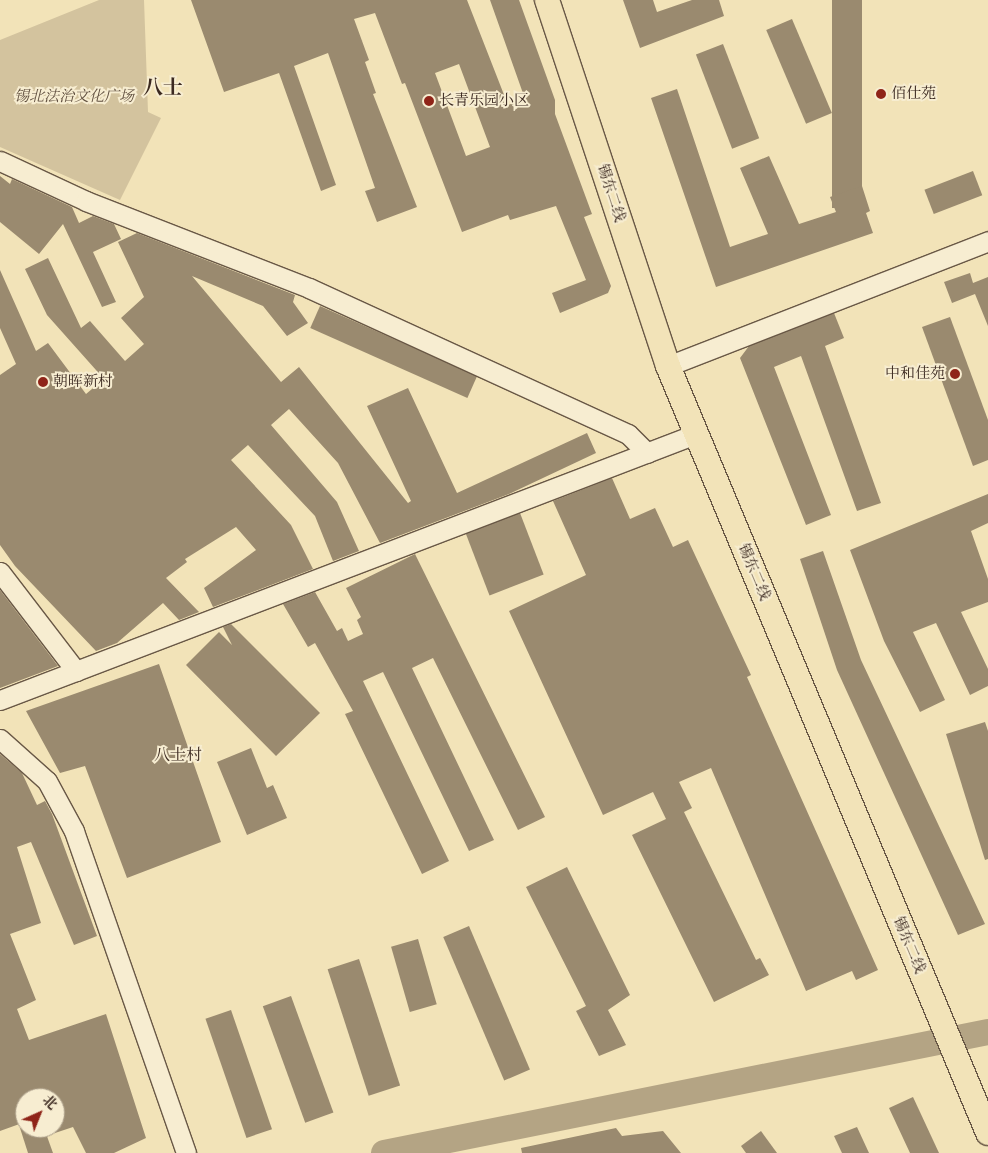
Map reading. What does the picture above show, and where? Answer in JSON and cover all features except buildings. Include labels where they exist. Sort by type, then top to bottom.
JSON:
[{"type":"main road","name":"锡东二线","points":[[547,0],[668,366],[988,1133]]},
{"type":"street","points":[[0,161],[86,200],[309,288],[628,434],[647,453]]},
{"type":"street","points":[[668,366],[988,241]]},
{"type":"street","points":[[0,700],[696,434]]},
{"type":"street","points":[[0,572],[76,671]]},
{"type":"street","points":[[0,739],[47,780],[74,831],[184,1149]]},
{"type":"green space","name":"锡北法治文化广场","points":[[99,0],[144,0],[148,112],[161,118],[120,200],[0,147],[0,40]]},
{"type":"waterway","points":[[384,1153],[988,1032]]},
{"type":"place","name":"佰仕苑","points":[[881,94]]},
{"type":"place","name":"长青乐园小区","points":[[429,101]]},
{"type":"place","name":"中和佳苑","points":[[955,374]]},
{"type":"place","name":"朝晖新村","points":[[43,382]]},
{"type":"district","name":"八士","points":[[163,88]]},
{"type":"district","name":"八士村","points":[[178,756]]}]
